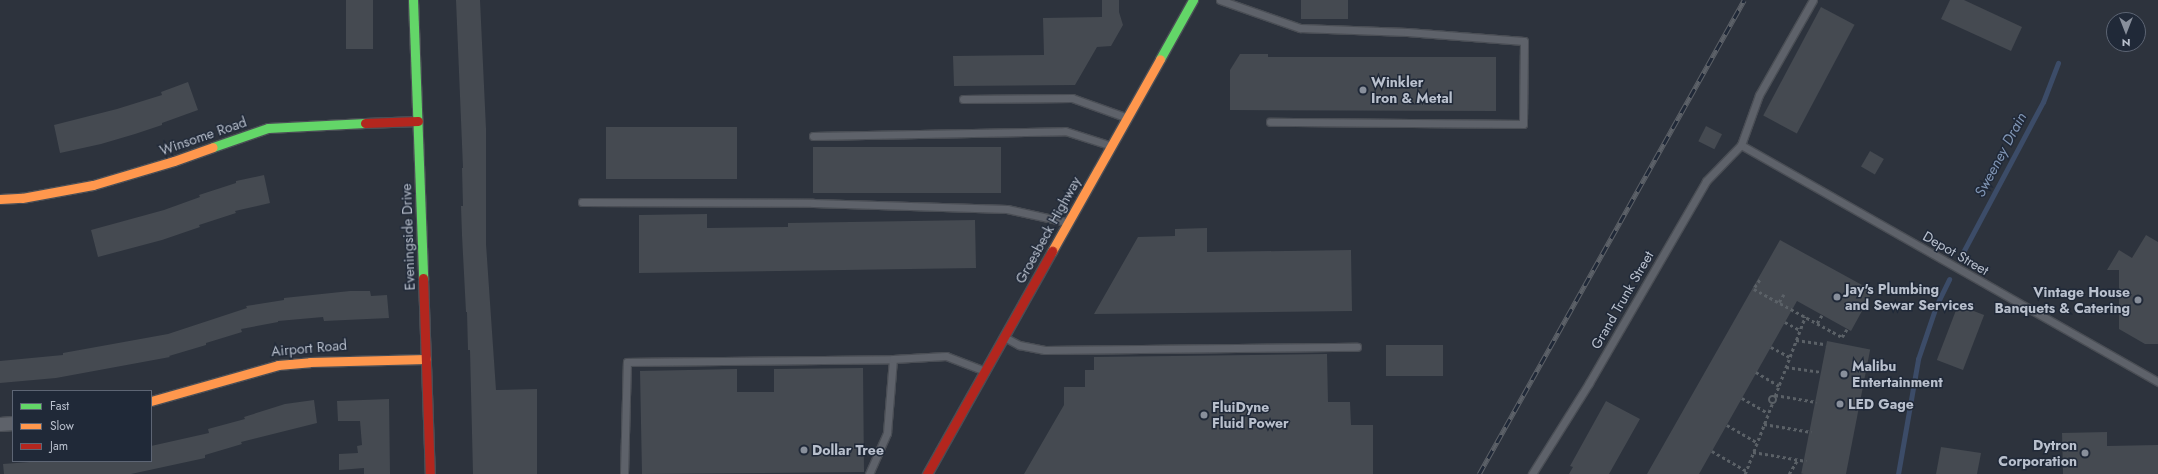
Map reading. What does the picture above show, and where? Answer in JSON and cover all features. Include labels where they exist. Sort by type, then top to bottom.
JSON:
[{"type":"street","name":"Eveningside Drive","points":[[413,0],[430,474]]},
{"type":"street","name":"Groesbeck Highway","points":[[927,474],[1193,0]]},
{"type":"street","name":"Winsome Road","points":[[0,199],[30,197],[93,185],[174,162],[239,137],[268,128],[418,121]]},
{"type":"street","name":"Airport Road","points":[[152,401],[278,365],[316,361],[426,359]]},
{"type":"street","points":[[0,424],[12,423]]},
{"type":"lane","points":[[1220,0],[1300,28],[1407,32],[1524,41],[1523,124],[1270,122]]},
{"type":"lane","points":[[1741,145],[1758,95],[1813,0]]},
{"type":"lane","points":[[962,99],[1072,98],[1127,118]]},
{"type":"lane","points":[[813,136],[1065,131],[1111,146]]},
{"type":"lane","name":"Depot Street","points":[[1741,145],[2158,382]]},
{"type":"lane","name":"Grand Trunk Street","points":[[1532,474],[1589,383],[1706,181],[1741,145]]},
{"type":"lane","points":[[582,202],[812,203],[1007,209],[1068,222]]},
{"type":"lane","points":[[1004,337],[1019,345],[1045,350],[1358,347]]},
{"type":"lane","points":[[624,474],[627,362],[893,359],[946,356],[985,371]]},
{"type":"lane","points":[[869,474],[886,433],[893,359]]},
{"type":"path","points":[[1760,280],[1754,289],[1842,337],[1847,329]]},
{"type":"path","points":[[1779,302],[1784,294]]},
{"type":"path","points":[[1817,323],[1822,315]]},
{"type":"path","points":[[1772,404],[1770,398],[1775,395],[1779,386],[1805,317]]},
{"type":"path","points":[[1785,322],[1800,330]]},
{"type":"path","points":[[1796,340],[1826,344]]},
{"type":"path","points":[[1771,347],[1790,357]]},
{"type":"path","points":[[1786,367],[1821,372]]},
{"type":"path","points":[[1756,372],[1779,386]]},
{"type":"path","points":[[1775,395],[1816,402]]},
{"type":"path","points":[[1712,451],[1746,473],[1768,413],[1772,404],[1777,402],[1775,395]]},
{"type":"path","points":[[1742,398],[1768,413]]},
{"type":"path","points":[[1764,424],[1811,432]]},
{"type":"path","points":[[1727,425],[1758,442]]},
{"type":"path","points":[[1754,452],[1806,461]]},
{"type":"path","points":[[1789,474],[1798,459]]},
{"type":"building","points":[[346,0],[373,0],[373,49],[346,49]]},
{"type":"building","points":[[456,0],[480,0],[486,129],[486,244],[496,390],[537,389],[537,474],[473,474],[470,350],[468,350],[462,235],[461,206],[463,206],[463,168]]},
{"type":"building","points":[[1102,0],[1119,0],[1119,12],[1123,25],[1111,46],[1097,47],[1075,85],[954,86],[953,56],[1044,55],[1043,18],[1102,17]]},
{"type":"building","points":[[1301,0],[1348,0],[1348,19],[1301,19]]},
{"type":"building","points":[[1950,0],[1964,0],[2022,27],[2011,51],[1941,19]]},
{"type":"building","points":[[1821,7],[1855,25],[1797,133],[1763,116]]},
{"type":"building","name":"Winkler Iron & Metal","points":[[1240,54],[1268,54],[1268,57],[1496,57],[1496,111],[1230,110],[1230,70]]},
{"type":"building","points":[[188,82],[198,110],[162,123],[162,125],[135,134],[101,144],[60,153],[54,125],[117,109],[162,95],[161,92]]},
{"type":"building","points":[[1706,126],[1722,134],[1714,149],[1698,141]]},
{"type":"building","points":[[606,127],[737,127],[737,179],[606,179]]},
{"type":"building","points":[[813,147],[1001,147],[1001,193],[813,193]]},
{"type":"building","points":[[1870,151],[1884,159],[1875,175],[1861,167]]},
{"type":"building","points":[[264,175],[270,203],[235,211],[236,213],[199,225],[200,227],[162,240],[98,257],[91,230],[164,210],[200,197],[199,195],[236,183],[236,181]]},
{"type":"building","points":[[707,214],[707,228],[788,227],[788,223],[975,220],[976,268],[639,273],[639,215]]},
{"type":"building","points":[[1207,228],[1207,252],[1351,250],[1352,311],[1094,314],[1138,237],[1175,236],[1175,229]]},
{"type":"building","name":"Vintage House Banquets & Catering","points":[[2146,235],[2158,242],[2158,344],[2145,344],[2119,329],[2119,270],[2107,270],[2119,250],[2132,258]]},
{"type":"building","points":[[1780,240],[1873,291],[1851,331],[1797,301],[1699,474],[1647,474]]},
{"type":"building","points":[[350,291],[370,291],[371,296],[387,295],[389,318],[324,321],[323,317],[278,321],[241,329],[242,332],[206,343],[206,345],[169,356],[170,357],[56,378],[0,383],[0,361],[63,355],[63,353],[168,334],[247,308],[246,306],[284,300],[284,298]]},
{"type":"building","points":[[1958,305],[1984,315],[1963,370],[1937,360]]},
{"type":"building","points":[[1827,341],[1870,349],[1846,474],[1801,474]]},
{"type":"building","points":[[1386,345],[1443,345],[1443,376],[1386,376]]},
{"type":"building","name":"FluiDyne Fluid Power","points":[[1327,354],[1328,402],[1350,402],[1351,425],[1373,425],[1373,474],[1024,474],[1064,405],[1064,387],[1085,387],[1085,370],[1094,370],[1094,357]]},
{"type":"building","points":[[863,368],[864,472],[642,474],[640,371],[737,369],[737,392],[774,392],[774,369]]},
{"type":"building","points":[[389,399],[390,474],[364,474],[364,468],[339,470],[339,454],[358,453],[357,446],[362,445],[360,421],[338,421],[337,401]]},
{"type":"building","points":[[314,400],[317,423],[241,442],[242,444],[205,455],[205,458],[131,474],[4,474],[3,464],[30,462],[152,462],[152,446],[209,433],[208,429],[245,419],[244,417],[285,404]]},
{"type":"building","points":[[1606,401],[1640,419],[1609,474],[1569,474],[1573,467],[1570,466]]},
{"type":"building","points":[[2107,432],[2107,446],[2158,445],[2158,474],[2063,474],[2062,433]]},
{"type":"building","points":[[1941,447],[1981,453],[1977,474],[1936,474]]},
{"type":"waterway","name":"Sweeney Drain","points":[[1961,256],[2043,102],[2058,63]]},
{"type":"waterway","name":"Sweeney Drain","points":[[1898,474],[1918,359],[1936,306],[1949,279]]},
{"type":"railway","points":[[1479,474],[1744,0]]},
{"type":"traffic: fast","points":[[413,0],[423,278]]},
{"type":"traffic: fast","points":[[1160,59],[1193,0]]},
{"type":"traffic: fast","points":[[213,147],[268,128],[365,123]]},
{"type":"traffic: slow","points":[[1052,251],[1160,59]]},
{"type":"traffic: slow","points":[[0,199],[22,198],[93,185],[174,161],[213,147]]},
{"type":"traffic: slow","points":[[152,401],[278,365],[310,362],[426,359]]},
{"type":"traffic: jam","points":[[365,123],[418,121]]},
{"type":"traffic: jam","points":[[927,474],[1052,251]]},
{"type":"traffic: jam","points":[[423,278],[430,474]]},
{"type":"place","name":"Winkler Iron & Metal","points":[[1363,90]]},
{"type":"place","name":"Jay's Plumbing and Sewar Services","points":[[1837,297]]},
{"type":"place","name":"Vintage House Banquets & Catering","points":[[2138,300]]},
{"type":"place","name":"Malibu Entertainment","points":[[1844,374]]},
{"type":"place","name":"LED Gage","points":[[1840,404]]},
{"type":"place","name":"FluiDyne Fluid Power","points":[[1204,415]]},
{"type":"place","name":"Dollar Tree","points":[[804,450]]},
{"type":"place","name":"Dytron Corporation","points":[[2085,453]]}]
